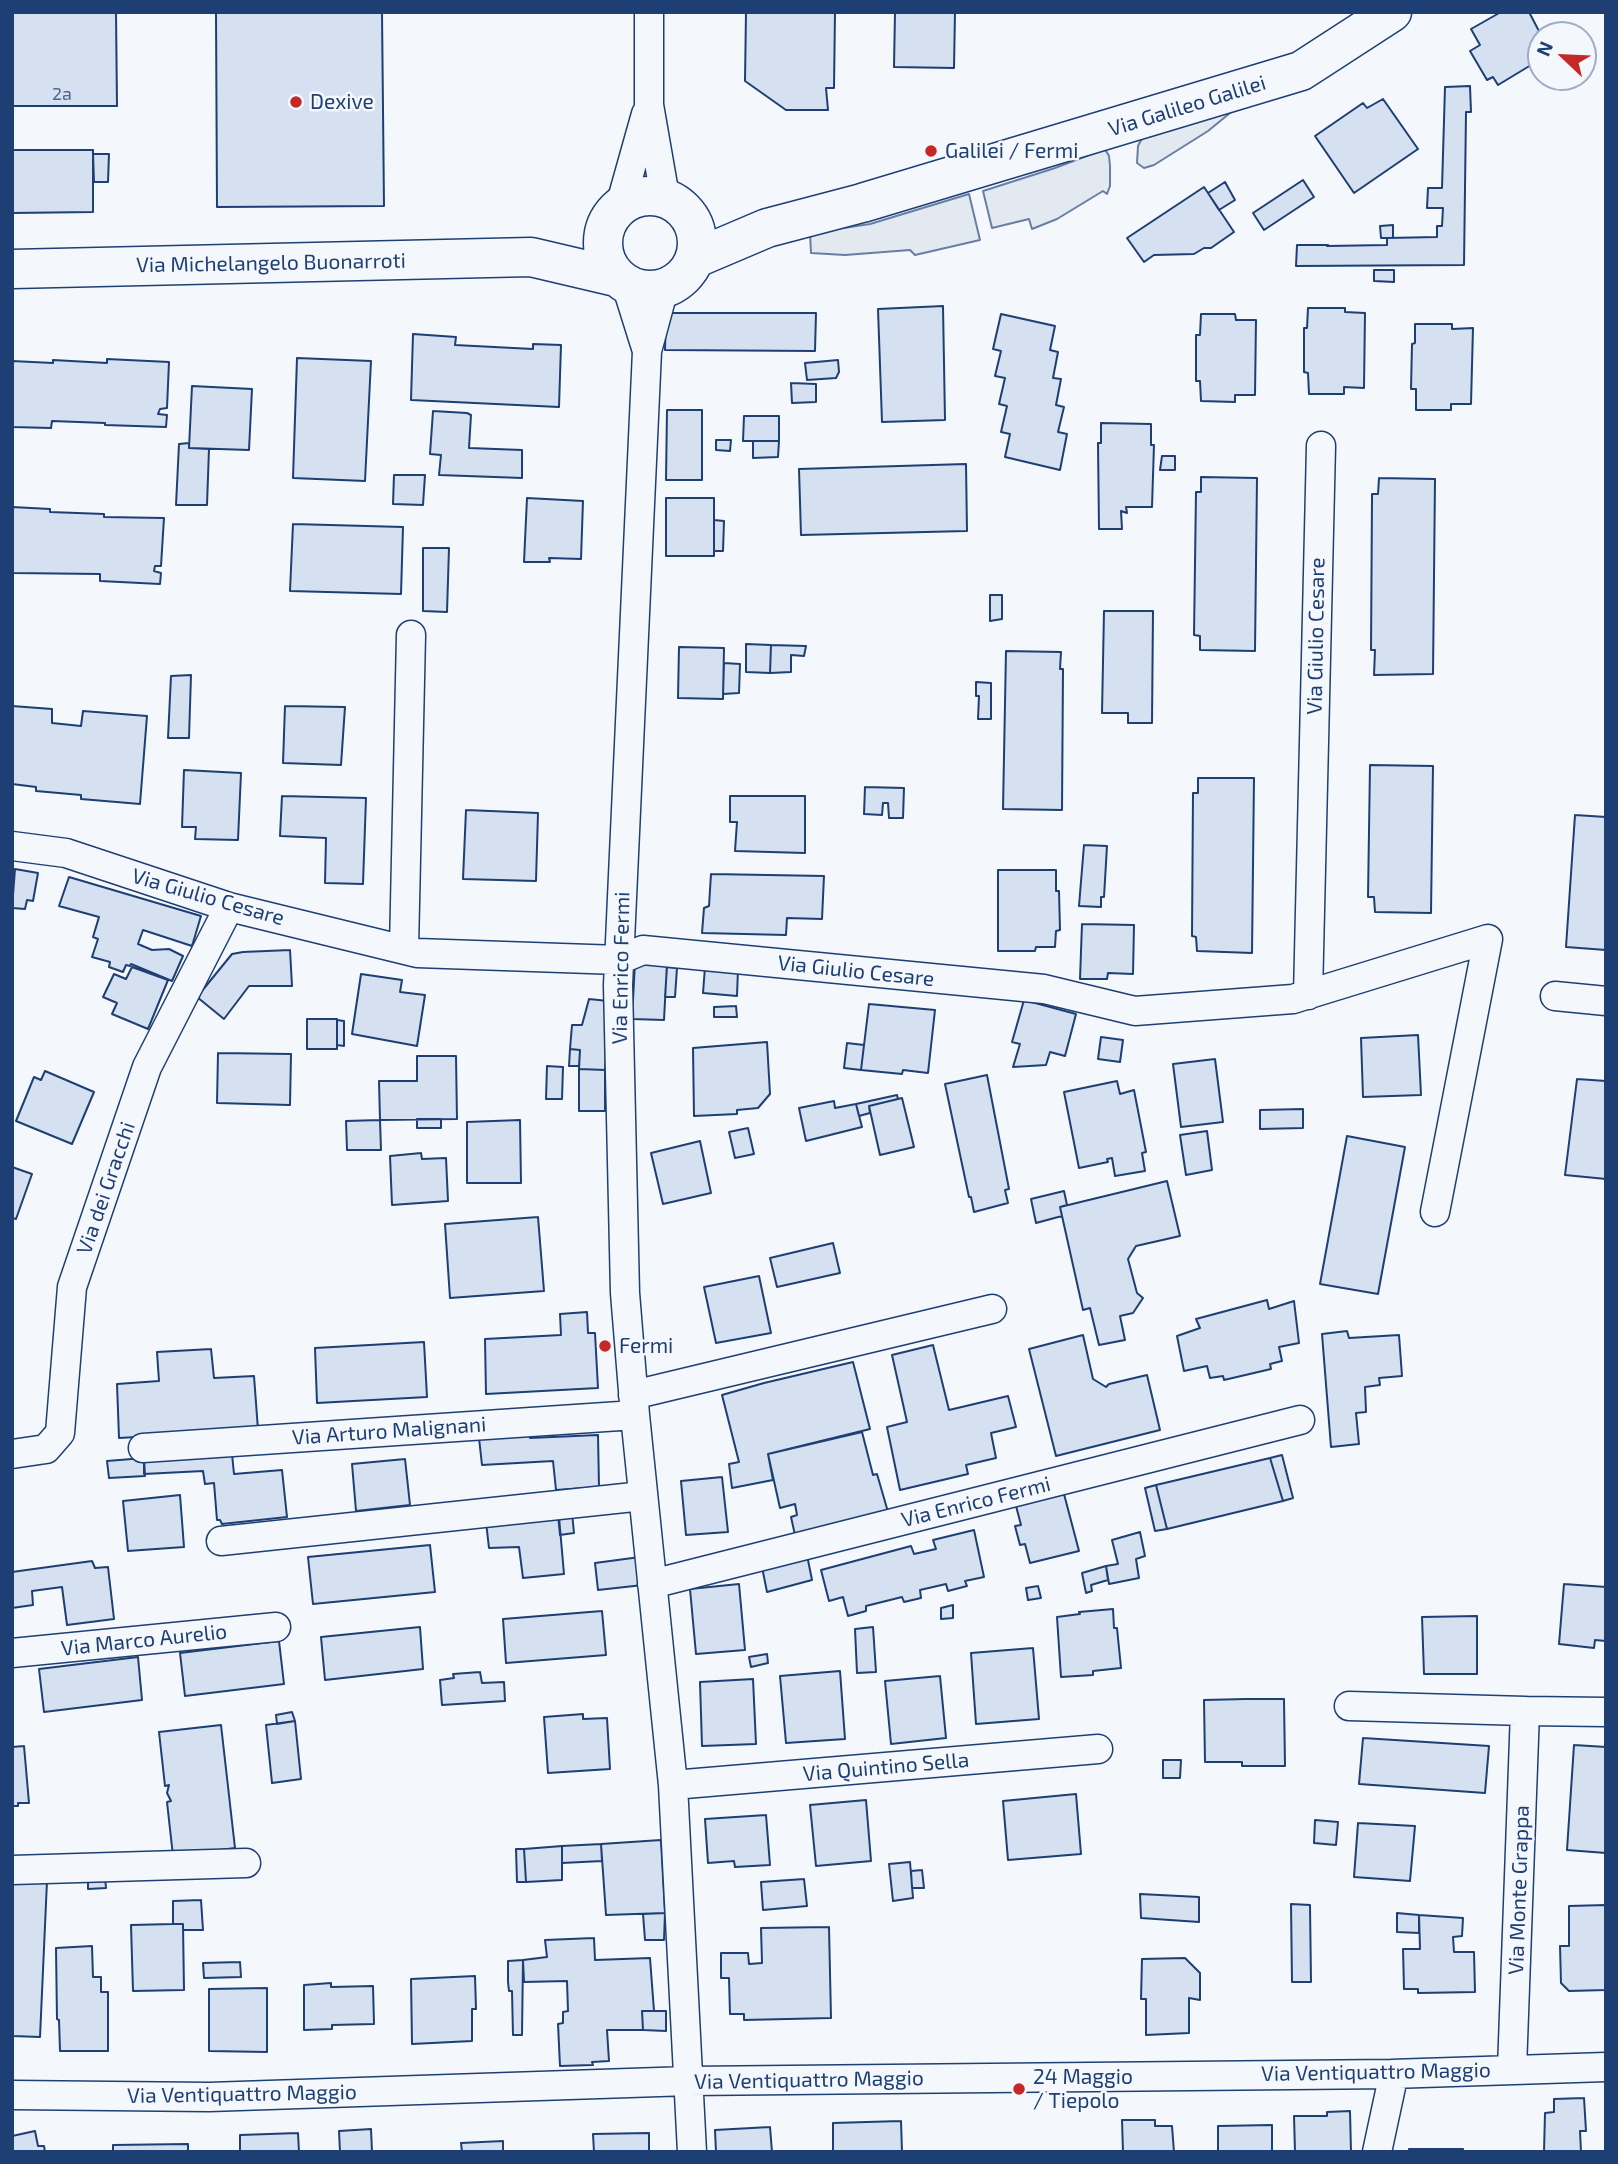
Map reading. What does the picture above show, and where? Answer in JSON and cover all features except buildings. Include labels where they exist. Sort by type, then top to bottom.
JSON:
[{"type":"street","points":[[649,12],[649,105],[676,204],[697,235],[694,260],[684,276],[664,288],[645,290],[621,281],[602,251],[649,105]]},
{"type":"street","name":"Via Galileo Galilei","points":[[694,260],[767,228],[862,203],[1301,71],[1392,12]]},
{"type":"street","points":[[614,213],[643,195],[676,204]]},
{"type":"street","name":"Via Galileo Galilei","points":[[676,204],[767,228]]},
{"type":"street","name":"Via Michelangelo Buonarroti","points":[[531,257],[614,213]]},
{"type":"street","name":"Via Michelangelo Buonarroti","points":[[12,269],[531,257],[621,281]]},
{"type":"street","name":"Via Enrico Fermi","points":[[621,281],[647,351]]},
{"type":"street","name":"Via Enrico Fermi","points":[[664,288],[647,351],[618,985],[625,1293],[673,1785],[692,2152]]},
{"type":"street","name":"Via Giulio Cesare","points":[[1308,995],[1321,446]]},
{"type":"street","points":[[404,948],[411,635]]},
{"type":"street","name":"Via Giulio Cesare","points":[[12,846],[66,853],[229,907],[417,953],[619,960],[643,950],[1044,989],[1135,1011],[1293,999],[1488,939],[1435,1212]]},
{"type":"street","name":"Via dei Gracchi","points":[[12,1454],[46,1449],[60,1433],[72,1287],[147,1067],[229,907]]},
{"type":"street","points":[[1555,996],[1606,1000]]},
{"type":"street","name":"Via Arturo Malignani","points":[[143,1448],[634,1405],[992,1309]]},
{"type":"street","name":"Via Enrico Fermi","points":[[652,1584],[1300,1420]]},
{"type":"street","points":[[221,1541],[643,1496]]},
{"type":"street","name":"Via Marco Aurelio","points":[[12,1653],[276,1627]]},
{"type":"street","points":[[1349,1706],[1606,1712]]},
{"type":"street","name":"Via Monte Grappa","points":[[1512,2069],[1525,1711]]},
{"type":"street","name":"Via Quintino Sella","points":[[673,1785],[1098,1749]]},
{"type":"street","points":[[12,1870],[246,1863]]},
{"type":"street","name":"Via Ventiquattro Maggio","points":[[12,2095],[209,2097],[689,2081],[1391,2074],[1606,2067]]},
{"type":"street","points":[[1377,2152],[1391,2087],[1391,2074]]},
{"type":"shaded area","points":[[1252,95],[1208,131],[1154,165],[1144,168],[1137,163],[1138,146],[1143,136]]},
{"type":"shaded area","points":[[1105,149],[1110,166],[1110,186],[1107,194],[1103,191],[1057,219],[1032,229],[1029,219],[992,228],[983,191]]},
{"type":"shaded area","points":[[969,194],[980,240],[915,255],[910,250],[845,255],[811,253],[810,233],[870,224]]},
{"type":"place","name":"Dexive","points":[[296,102]]},
{"type":"place","name":"Galilei / Fermi","points":[[931,151]]},
{"type":"place","name":"Fermi","points":[[605,1346]]},
{"type":"place","name":"24 Maggio / Tiepolo","points":[[1019,2089]]}]
